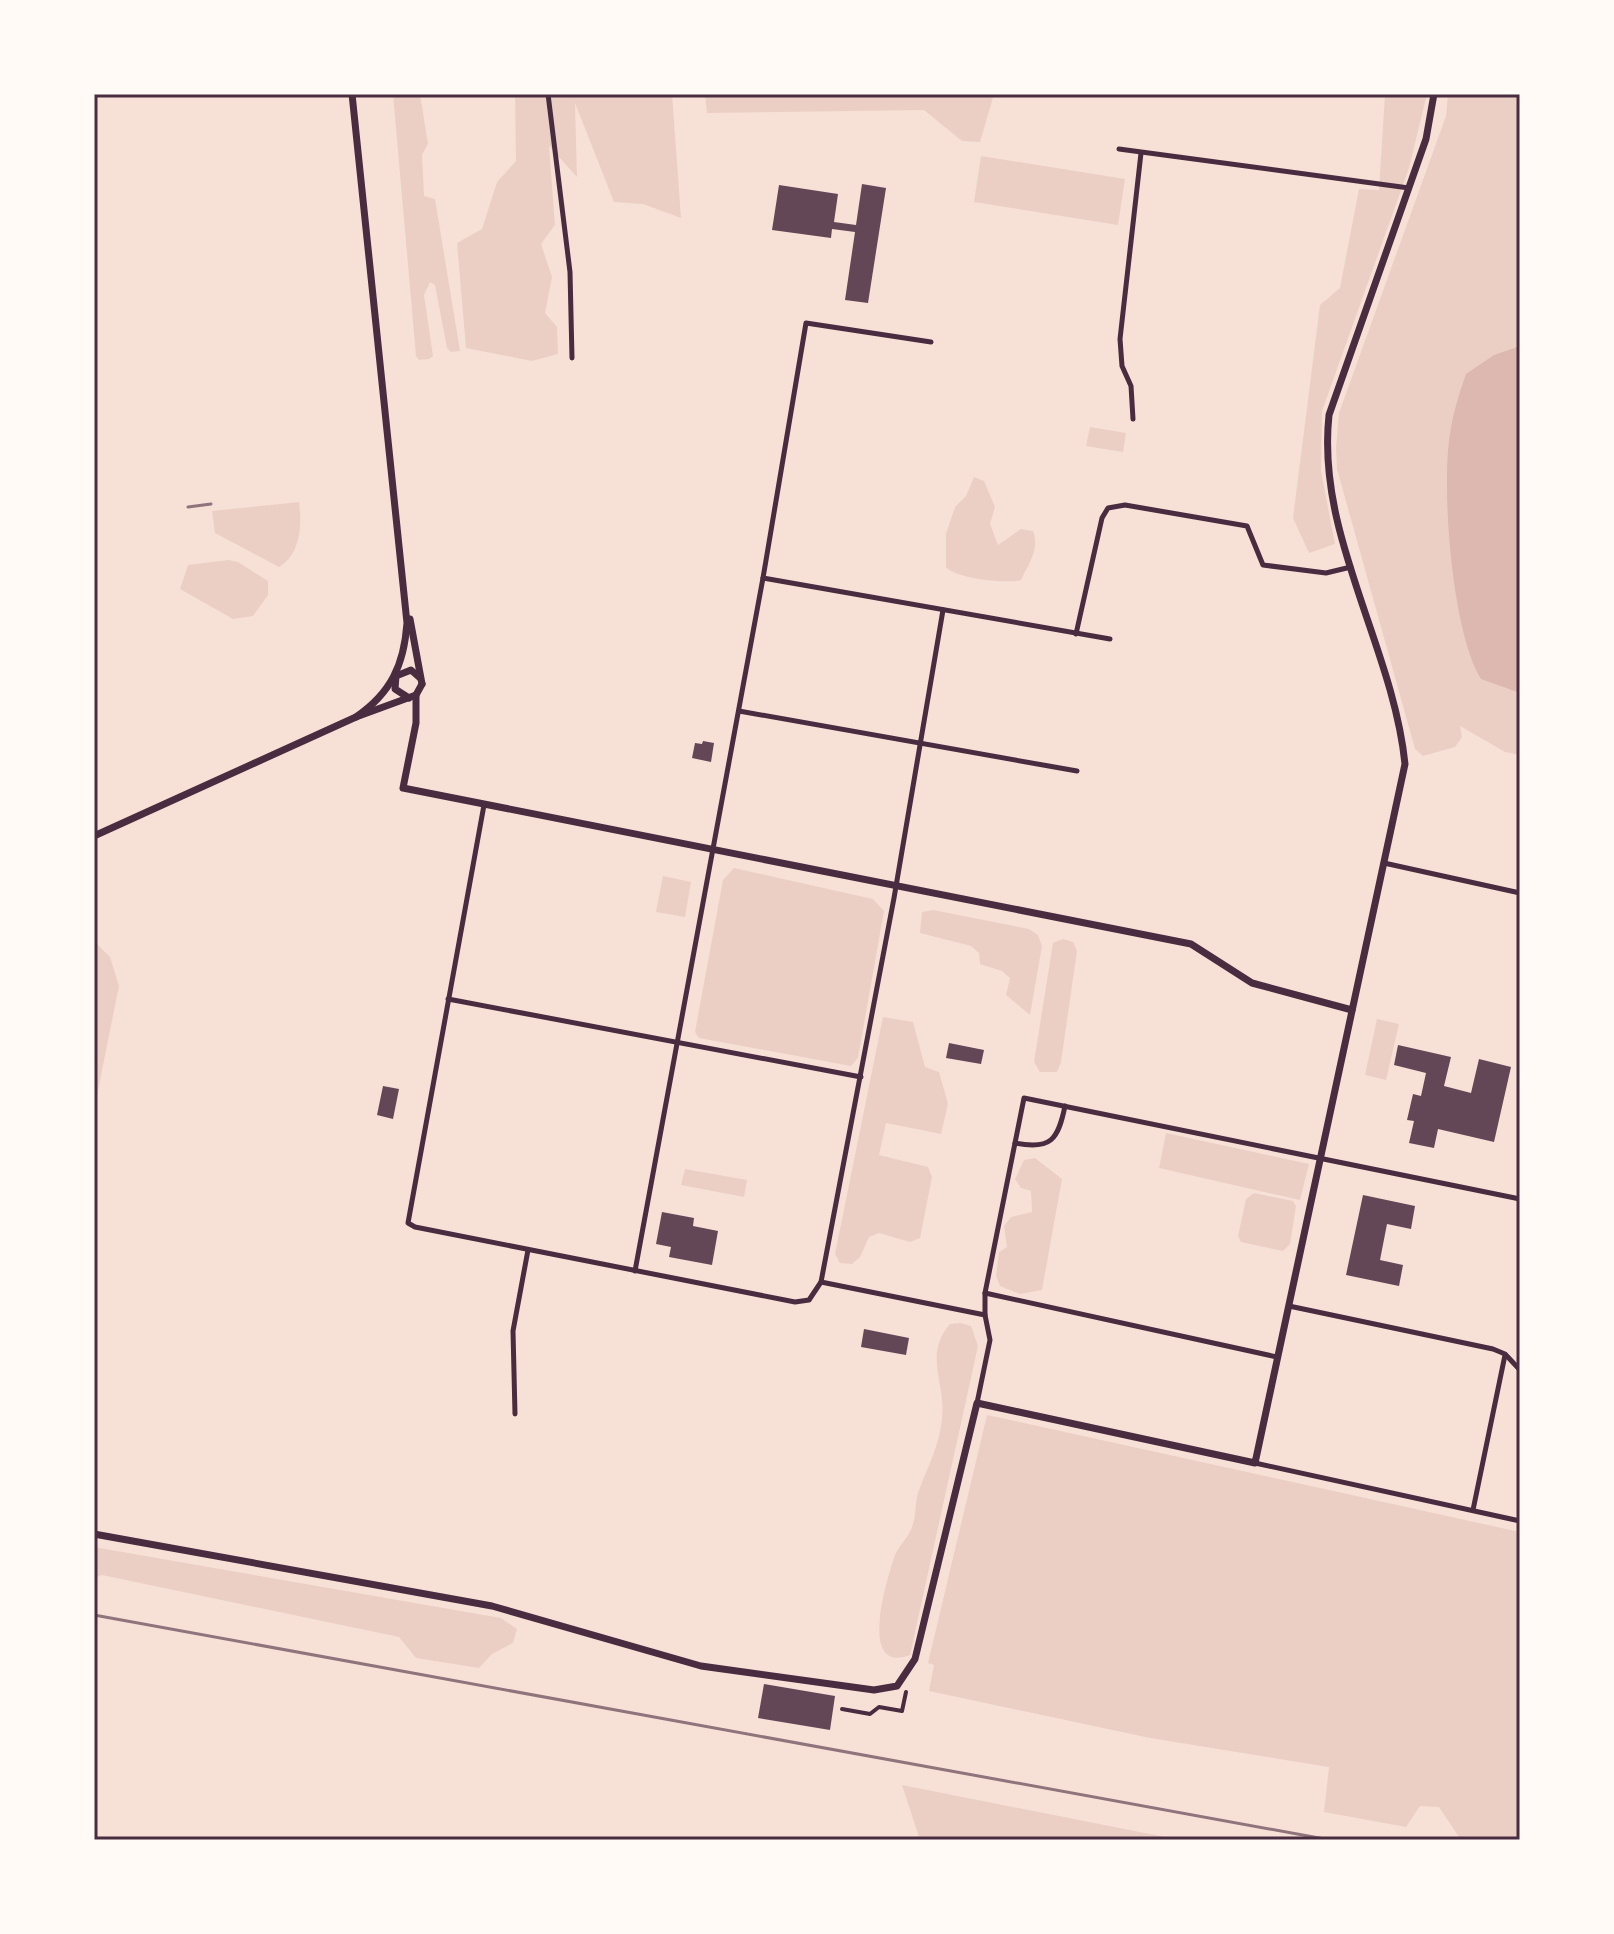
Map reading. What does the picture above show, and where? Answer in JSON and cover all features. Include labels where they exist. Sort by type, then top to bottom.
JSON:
[{"type":"street","points":[[94,836],[356,717],[413,697],[422,684],[405,596],[352,94]]},
{"type":"street","points":[[548,94],[570,272],[572,358]]},
{"type":"street","points":[[1255,1463],[1405,764],[1333,490],[1326,443],[1329,415],[1426,139],[1434,94]]},
{"type":"street","points":[[1119,149],[1409,188]]},
{"type":"street","points":[[1133,419],[1131,386],[1122,366],[1120,339],[1141,153]]},
{"type":"street","points":[[635,1271],[763,578],[806,323],[931,342]]},
{"type":"street","points":[[1076,634],[1102,518],[1108,508],[1125,505],[1247,526],[1263,565],[1326,573],[1351,567]]},
{"type":"street","points":[[763,578],[1110,639]]},
{"type":"street","points":[[405,596],[405,648],[394,684],[398,693],[413,697]]},
{"type":"street","points":[[484,805],[408,1223],[415,1227],[795,1302],[809,1300],[821,1282],[861,1077],[943,610]]},
{"type":"street","points":[[356,717],[376,702],[396,676],[411,670],[417,673],[422,684]]},
{"type":"street","points":[[413,697],[416,723],[403,788],[1191,944],[1252,983],[1352,1010]]},
{"type":"street","points":[[739,711],[1077,771]]},
{"type":"street","points":[[1383,863],[1520,893]]},
{"type":"street","points":[[448,999],[861,1077]]},
{"type":"street","points":[[94,1534],[492,1606],[701,1666],[874,1690],[894,1687],[906,1676],[915,1659],[977,1403],[990,1340],[985,1293],[1024,1098],[1520,1199]]},
{"type":"street","points":[[1015,1143],[1034,1146],[1051,1141],[1061,1126],[1065,1106]]},
{"type":"street","points":[[515,1414],[513,1331],[528,1250]]},
{"type":"street","points":[[821,1282],[985,1315]]},
{"type":"street","points":[[985,1293],[1277,1357]]},
{"type":"street","points":[[1289,1306],[1505,1354],[1520,1370]]},
{"type":"street","points":[[1473,1510],[1505,1354]]},
{"type":"street","points":[[977,1403],[1520,1521]]},
{"type":"street","points":[[842,1709],[870,1714],[879,1707],[902,1711],[906,1692]]},
{"type":"shaded area","points":[[393,94],[420,94],[428,144],[422,155],[424,196],[435,199],[460,351],[451,352],[447,348],[435,285],[430,282],[424,295],[433,356],[429,359],[419,360],[416,356]]},
{"type":"shaded area","points":[[515,94],[672,94],[681,218],[643,204],[614,202],[575,103],[577,177],[549,146],[555,225],[541,244],[552,277],[545,313],[557,327],[558,354],[532,361],[466,348],[457,243],[482,229],[497,182],[516,161]]},
{"type":"shaded area","points":[[705,94],[994,94],[980,142],[962,141],[924,110],[707,113]]},
{"type":"shaded area","points":[[1385,94],[1427,94],[1409,168],[1322,411],[1321,471],[1335,544],[1309,553],[1293,518],[1320,305],[1340,288],[1359,189],[1379,190]]},
{"type":"shaded area","points":[[1448,94],[1520,94],[1520,755],[1505,752],[1460,726],[1462,737],[1455,747],[1423,756],[1415,749],[1337,469],[1339,413],[1446,116]]},
{"type":"shaded area","points":[[981,156],[1125,179],[1118,225],[974,202]]},
{"type":"shaded area","points":[[1520,346],[1520,693],[1481,679],[1471,658],[1456,596],[1447,489],[1451,426],[1466,374],[1494,355]]},
{"type":"shaded area","points":[[1090,427],[1126,433],[1123,452],[1086,446]]},
{"type":"shaded area","points":[[974,477],[984,481],[995,507],[990,524],[998,545],[1021,529],[1033,531],[1034,550],[1021,580],[982,580],[960,575],[946,567],[946,534],[955,507],[966,496]]},
{"type":"shaded area","points":[[299,502],[300,529],[296,547],[279,567],[215,533],[212,511]]},
{"type":"shaded area","points":[[229,560],[238,562],[268,581],[268,595],[253,616],[233,619],[180,589],[188,565]]},
{"type":"shaded area","points":[[734,868],[873,899],[884,911],[858,1058],[851,1066],[699,1038],[695,1032],[723,880]]},
{"type":"shaded area","points":[[663,876],[691,882],[685,917],[656,912]]},
{"type":"shaded area","points":[[933,910],[1029,929],[1038,935],[1042,946],[1030,1015],[1006,995],[1010,978],[1002,971],[980,964],[979,953],[971,946],[920,933],[922,912]]},
{"type":"shaded area","points":[[1063,939],[1073,942],[1077,951],[1061,1062],[1057,1072],[1040,1072],[1034,1062],[1053,943]]},
{"type":"shaded area","points":[[94,941],[110,957],[119,986],[94,1110]]},
{"type":"shaded area","points":[[883,1017],[913,1022],[925,1067],[939,1072],[948,1104],[941,1134],[886,1123],[879,1155],[928,1167],[932,1177],[920,1238],[910,1242],[879,1233],[869,1237],[860,1257],[852,1264],[840,1263],[835,1254]]},
{"type":"shaded area","points":[[1377,1019],[1399,1024],[1386,1080],[1365,1075]]},
{"type":"shaded area","points":[[1166,1133],[1309,1164],[1300,1200],[1159,1168]]},
{"type":"shaded area","points":[[1035,1158],[1062,1179],[1042,1290],[1020,1294],[1000,1286],[996,1276],[999,1252],[1007,1247],[1004,1226],[1011,1217],[1032,1212],[1031,1191],[1021,1188],[1015,1179],[1024,1160]]},
{"type":"shaded area","points":[[685,1169],[747,1180],[744,1197],[681,1185]]},
{"type":"shaded area","points":[[1254,1193],[1293,1201],[1296,1206],[1290,1244],[1283,1251],[1241,1242],[1238,1236],[1246,1199]]},
{"type":"shaded area","points":[[950,1324],[971,1326],[978,1346],[910,1655],[894,1657],[884,1651],[880,1638],[882,1602],[895,1555],[912,1528],[918,1493],[939,1438],[942,1405],[937,1370],[938,1347]]},
{"type":"shaded area","points":[[987,1415],[1520,1532],[1520,1840],[1459,1837],[1439,1807],[1420,1806],[1406,1827],[1324,1812],[1329,1767],[1150,1738],[929,1691],[934,1665],[928,1663]]},
{"type":"shaded area","points":[[94,1547],[501,1618],[517,1629],[513,1643],[492,1654],[479,1668],[416,1658],[399,1637],[102,1575],[94,1578]]},
{"type":"shaded area","points":[[902,1785],[1180,1840],[920,1840]]},
{"type":"building","points":[[862,184],[886,188],[868,303],[845,300],[855,232],[832,229],[831,238],[772,230],[779,185],[838,194],[834,222],[856,225]]},
{"type":"building","points":[[703,741],[714,743],[711,762],[692,758],[695,743],[702,744]]},
{"type":"building","points":[[949,1043],[984,1050],[981,1064],[946,1058]]},
{"type":"building","points":[[1398,1045],[1451,1057],[1444,1086],[1471,1093],[1479,1059],[1511,1067],[1494,1142],[1438,1129],[1434,1148],[1409,1143],[1414,1121],[1407,1120],[1413,1094],[1421,1096],[1426,1073],[1394,1065]]},
{"type":"building","points":[[383,1086],[399,1089],[393,1119],[377,1115]]},
{"type":"building","points":[[1363,1195],[1415,1206],[1411,1229],[1387,1224],[1380,1260],[1403,1265],[1399,1286],[1346,1275]]},
{"type":"building","points":[[662,1212],[694,1218],[693,1226],[718,1231],[712,1265],[669,1257],[671,1247],[656,1244]]},
{"type":"building","points":[[864,1329],[909,1338],[906,1355],[861,1347]]},
{"type":"building","points":[[764,1684],[835,1696],[830,1730],[758,1718]]},
{"type":"railway","points":[[188,507],[211,504]]},
{"type":"railway","points":[[94,1615],[1330,1840]]}]
